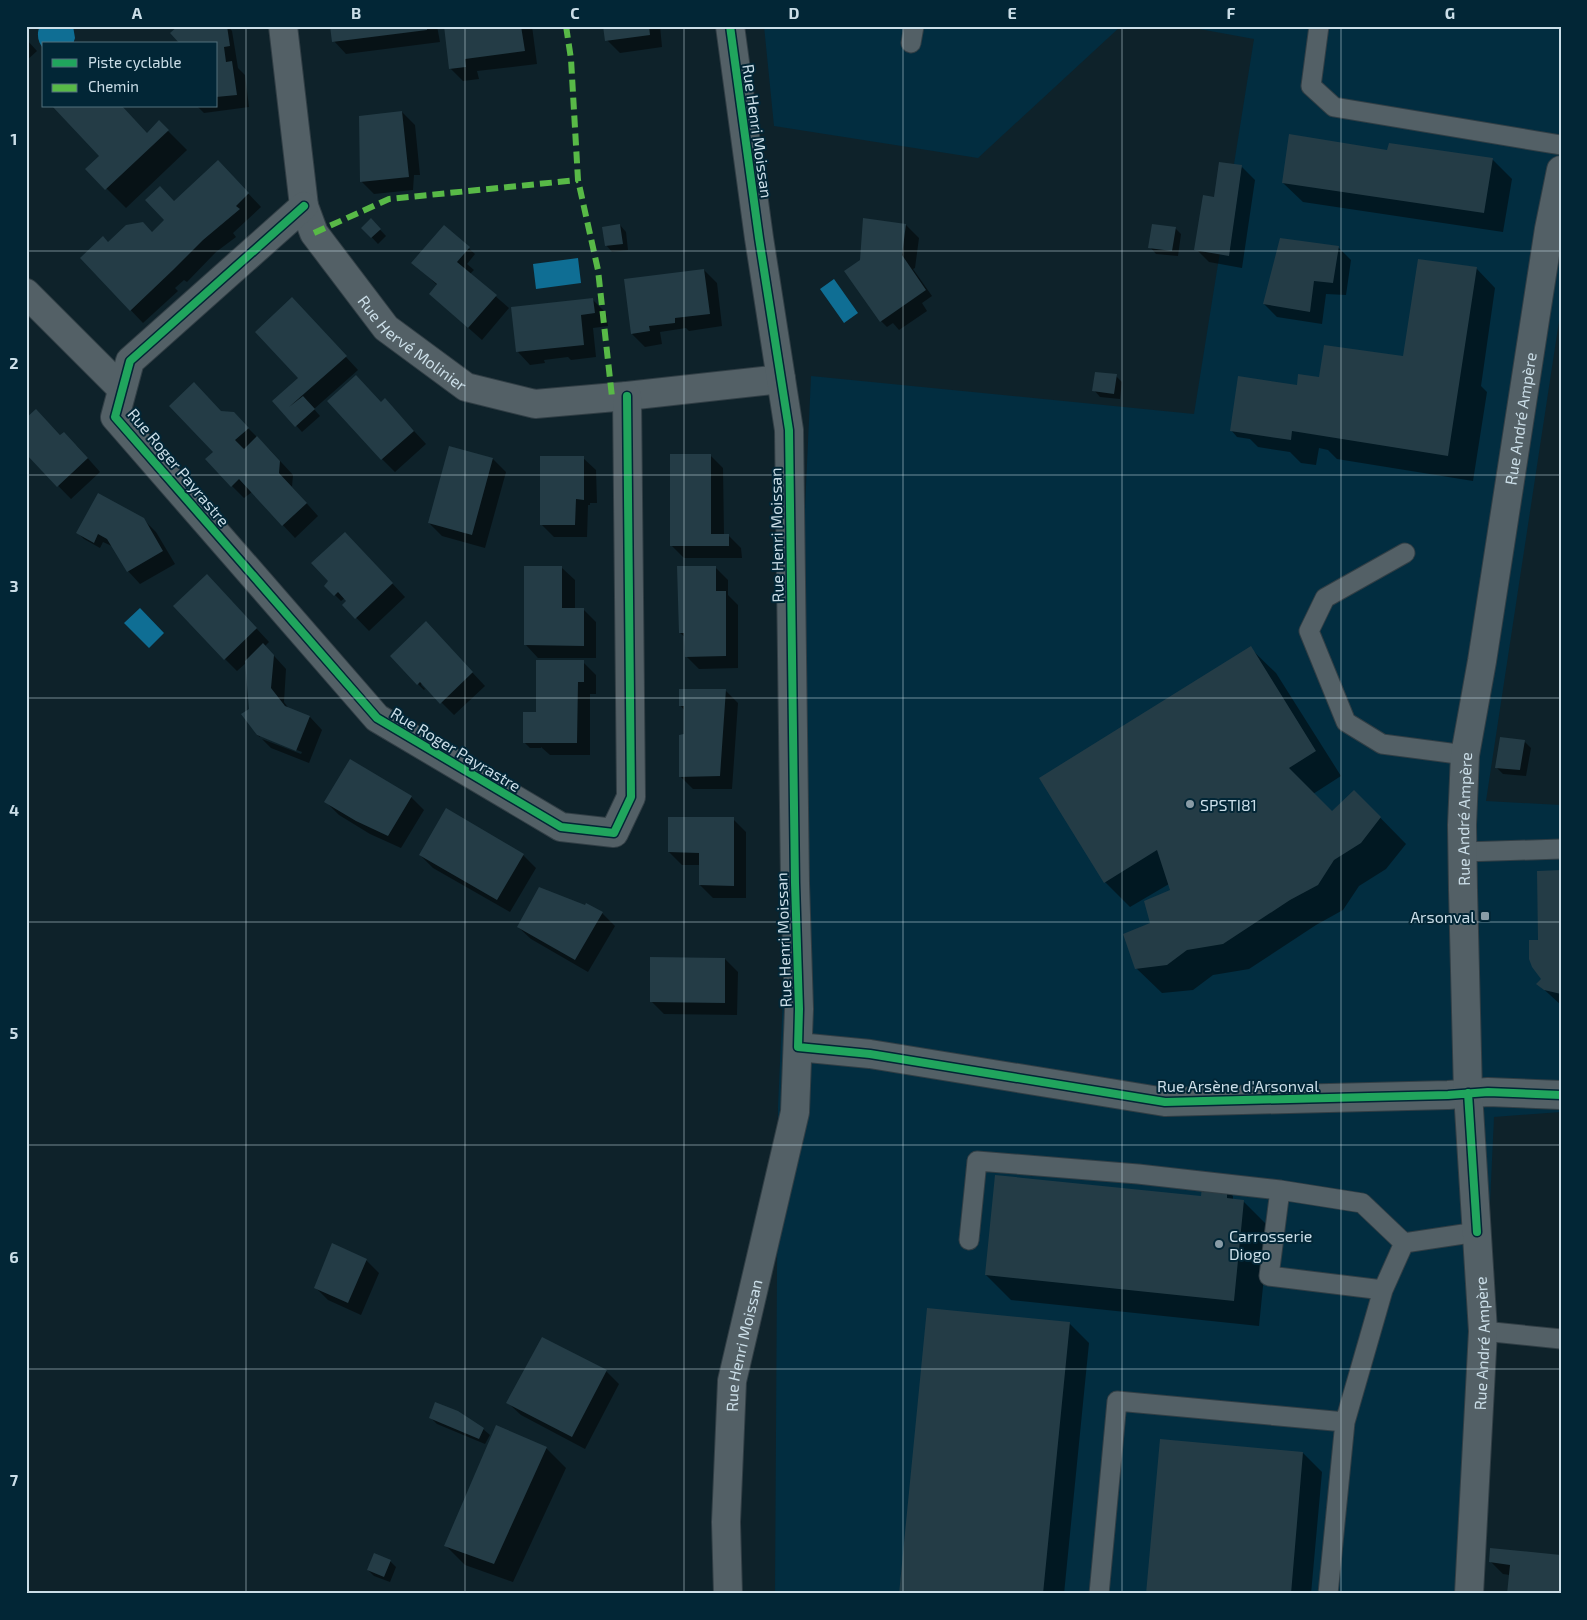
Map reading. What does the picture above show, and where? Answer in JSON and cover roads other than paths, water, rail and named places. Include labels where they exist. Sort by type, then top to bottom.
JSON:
[{"type":"street","name":"Rue Hervé Molinier","points":[[283,26],[304,206],[314,232],[386,328],[466,387],[535,404],[781,379]]},
{"type":"street","name":"Rue Henri Moissan","points":[[728,1594],[726,1522],[732,1381],[795,1112],[799,1009],[795,883],[788,430],[730,26]]},
{"type":"street","name":"Rue André Ampère","points":[[1469,1594],[1483,1331],[1468,1094],[1462,825],[1465,755],[1482,661],[1549,229],[1561,170]]},
{"type":"street","name":"Rue Roger Payrastre","points":[[304,206],[130,361],[115,416],[377,718],[561,827],[614,833],[631,797],[626,396]]},
{"type":"street","name":"Rue Roger Payrastre","points":[[26,293],[122,389]]},
{"type":"street","name":"Rue Arsène d'Arsonval","points":[[798,1047],[870,1054],[1165,1102],[1488,1092],[1561,1095]]},
{"type":"lane","points":[[1319,26],[1311,86],[1334,107],[1561,145]]},
{"type":"lane","points":[[1405,553],[1325,598],[1309,631],[1346,722],[1382,744],[1465,755]]},
{"type":"lane","points":[[1463,852],[1561,849]]},
{"type":"lane","points":[[969,1240],[977,1162],[1138,1174],[1280,1190],[1362,1203],[1404,1243]]},
{"type":"lane","points":[[1280,1190],[1269,1276],[1384,1290]]},
{"type":"lane","points":[[1404,1243],[1477,1232]]},
{"type":"lane","points":[[1328,1594],[1345,1422],[1384,1290],[1404,1243]]},
{"type":"lane","points":[[1483,1331],[1561,1339]]},
{"type":"lane","points":[[1099,1594],[1117,1401],[1345,1422]]},
{"type":"water","points":[[40,26],[73,26],[75,38],[74,42],[42,42],[42,46],[38,38]]},
{"type":"water","points":[[578,258],[581,283],[536,289],[533,264]]},
{"type":"water","points":[[834,279],[858,313],[844,323],[820,289]]},
{"type":"water","points":[[140,608],[164,633],[149,648],[124,623]]},
{"type":"place","name":"SPSTI81","points":[[1190,804]]},
{"type":"place","name":"Arsonval","points":[[1485,916]]},
{"type":"place","name":"Carrosserie Diogo","points":[[1219,1244]]}]
